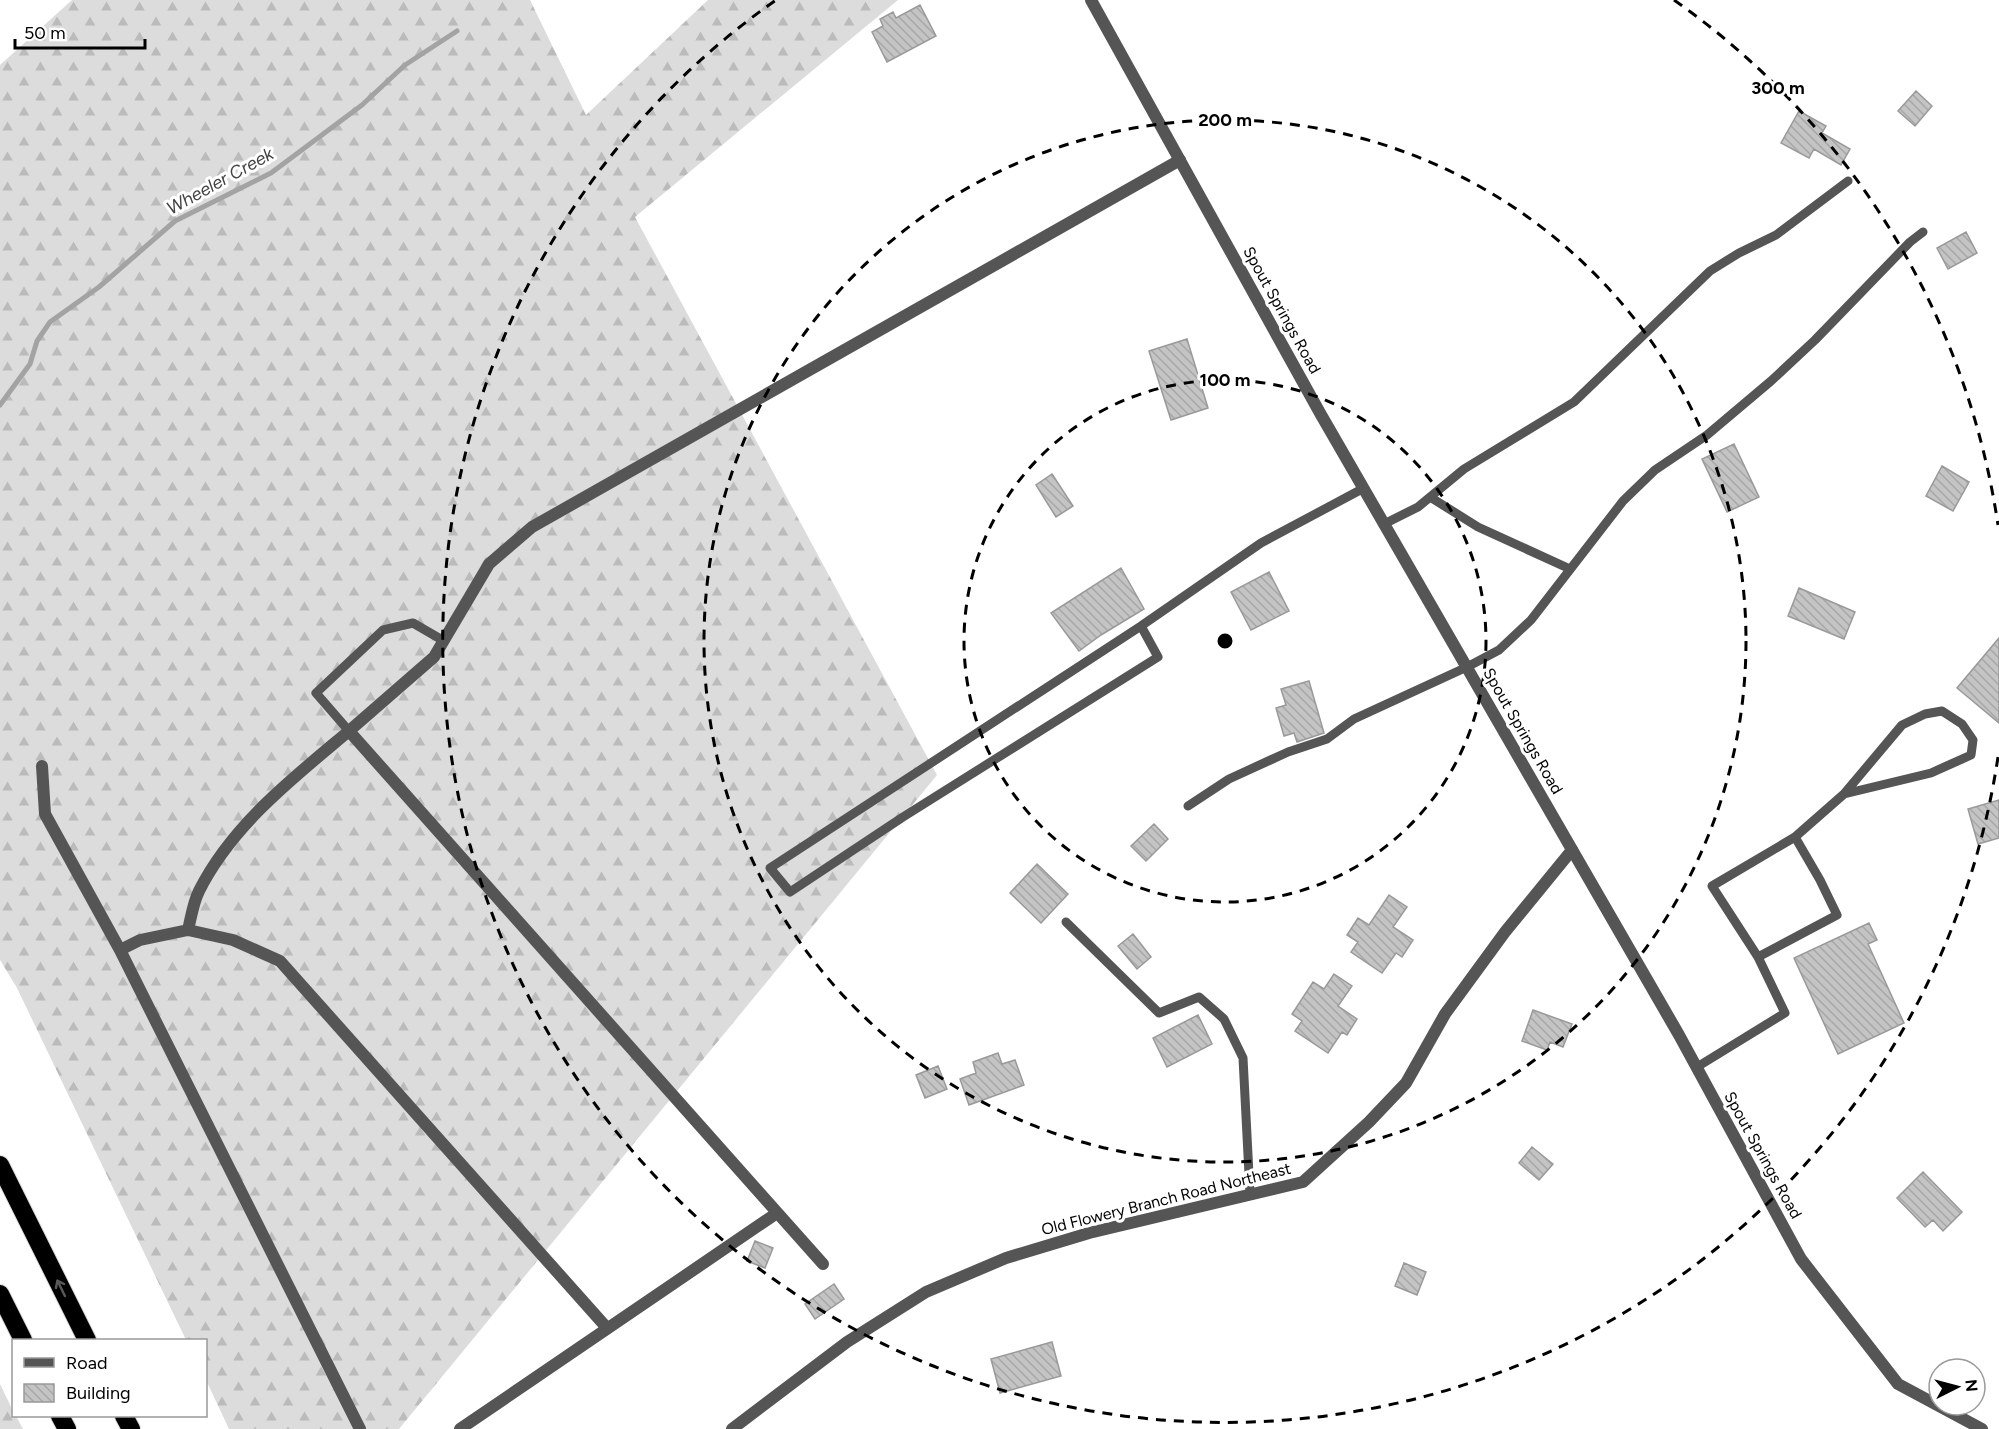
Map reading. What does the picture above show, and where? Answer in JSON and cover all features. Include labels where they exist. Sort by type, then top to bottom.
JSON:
[{"type":"highway","points":[[0,1165],[86,1339]]},
{"type":"highway","points":[[0,1294],[22,1339]]},
{"type":"street","name":"Spout Springs Road","points":[[1091,0],[1384,524],[1697,1067],[1801,1259],[1898,1384],[1982,1429]]},
{"type":"street","points":[[188,930],[198,893],[221,852],[279,790],[434,657],[489,564],[532,527],[1180,160]]},
{"type":"street","points":[[349,731],[823,1264]]},
{"type":"street","points":[[42,766],[45,814],[120,950],[360,1429]]},
{"type":"street","name":"Old Flowery Branch Road Northeast","points":[[732,1429],[847,1342],[926,1292],[1006,1258],[1067,1239],[1303,1182],[1369,1122],[1406,1083],[1445,1014],[1505,932],[1572,850]]},
{"type":"street","points":[[120,950],[140,940],[188,930],[233,940],[280,961],[607,1328]]},
{"type":"street","points":[[460,1429],[777,1213]]},
{"type":"lane","points":[[1384,524],[1418,507],[1464,469],[1574,402],[1710,271],[1739,253],[1776,235],[1848,181]]},
{"type":"lane","points":[[1188,806],[1229,779],[1288,752],[1327,739],[1354,719],[1499,651],[1532,620],[1623,501],[1655,470],[1707,435],[1771,381],[1815,340],[1910,242],[1923,232]]},
{"type":"lane","points":[[1141,626],[1158,657],[903,817],[790,892],[770,868],[1141,626],[1261,543],[1364,488]]},
{"type":"lane","points":[[1431,497],[1478,527],[1570,569]]},
{"type":"lane","points":[[349,731],[316,693],[383,630],[413,623],[444,641]]},
{"type":"lane","points":[[1697,1067],[1785,1013],[1758,957],[1712,886],[1795,837],[1844,794],[1902,725],[1925,714],[1942,711],[1962,724],[1973,740],[1971,755],[1931,773],[1844,794]]},
{"type":"lane","points":[[1758,957],[1837,915],[1795,837]]},
{"type":"lane","points":[[1066,922],[1159,1013],[1199,997],[1224,1019],[1243,1058],[1250,1194]]},
{"type":"green space","points":[[72,0],[530,0],[586,115],[708,0],[898,0],[635,217],[937,775],[399,1429],[229,1429],[207,1382],[207,1339],[186,1339],[17,988],[0,960],[0,65]]},
{"type":"green space","points":[[0,1384],[12,1409],[12,1417],[17,1417],[23,1429],[0,1429]]},
{"type":"building","points":[[920,5],[936,36],[887,62],[872,32],[883,26],[880,19],[893,12],[896,18]]},
{"type":"building","points":[[1916,91],[1932,106],[1915,126],[1898,111]]},
{"type":"building","points":[[1799,111],[1826,126],[1822,133],[1850,149],[1841,165],[1814,149],[1809,158],[1781,143]]},
{"type":"building","points":[[1966,232],[1977,253],[1948,269],[1937,248]]},
{"type":"building","points":[[1187,339],[1208,408],[1171,420],[1149,351]]},
{"type":"building","points":[[1734,444],[1759,497],[1727,512],[1702,459]]},
{"type":"building","points":[[1942,466],[1969,482],[1953,511],[1926,496]]},
{"type":"building","points":[[1052,474],[1073,506],[1056,517],[1036,485]]},
{"type":"building","points":[[1121,568],[1144,609],[1079,651],[1051,613]]},
{"type":"building","points":[[1269,572],[1289,611],[1251,630],[1231,592]]},
{"type":"building","points":[[1799,588],[1855,612],[1844,639],[1788,616]]},
{"type":"building","points":[[1999,638],[1999,723],[1957,688]]},
{"type":"building","points":[[1309,681],[1324,733],[1297,742],[1294,733],[1284,736],[1276,708],[1286,705],[1281,689]]},
{"type":"building","points":[[1999,800],[1999,838],[1978,844],[1968,809]]},
{"type":"building","points":[[1154,824],[1168,839],[1146,861],[1131,846]]},
{"type":"building","points":[[1037,864],[1068,894],[1041,923],[1010,893]]},
{"type":"building","points":[[1389,895],[1407,907],[1393,927],[1413,940],[1402,957],[1396,953],[1382,973],[1351,952],[1358,942],[1347,935],[1358,918],[1369,925]]},
{"type":"building","points":[[1869,923],[1877,940],[1868,944],[1904,1023],[1838,1054],[1794,958]]},
{"type":"building","points":[[1133,934],[1151,957],[1137,969],[1118,946]]},
{"type":"building","points":[[1334,974],[1352,986],[1338,1006],[1357,1019],[1347,1035],[1342,1032],[1328,1053],[1295,1031],[1302,1021],[1292,1014],[1313,982],[1324,989]]},
{"type":"building","points":[[1533,1010],[1572,1024],[1563,1047],[1550,1042],[1547,1050],[1522,1041]]},
{"type":"building","points":[[1198,1015],[1212,1044],[1167,1067],[1153,1038]]},
{"type":"building","points":[[998,1053],[1002,1064],[1015,1060],[1024,1085],[969,1105],[960,1079],[976,1073],[973,1062]]},
{"type":"building","points":[[938,1066],[947,1089],[925,1098],[916,1075]]},
{"type":"building","points":[[1532,1147],[1553,1164],[1539,1180],[1519,1163]]},
{"type":"building","points":[[1923,1172],[1962,1212],[1943,1231],[1933,1220],[1925,1227],[1897,1198]]},
{"type":"building","points":[[755,1241],[773,1248],[765,1268],[747,1261]]},
{"type":"building","points":[[1404,1263],[1426,1272],[1417,1295],[1395,1286]]},
{"type":"building","points":[[834,1284],[844,1299],[815,1319],[805,1304]]},
{"type":"building","points":[[1052,1342],[1061,1376],[1000,1393],[991,1359]]},
{"type":"waterway","name":"Wheeler Creek","points":[[0,405],[30,364],[37,341],[50,322],[99,287],[175,221],[271,173],[362,105],[405,65],[457,31]]}]
